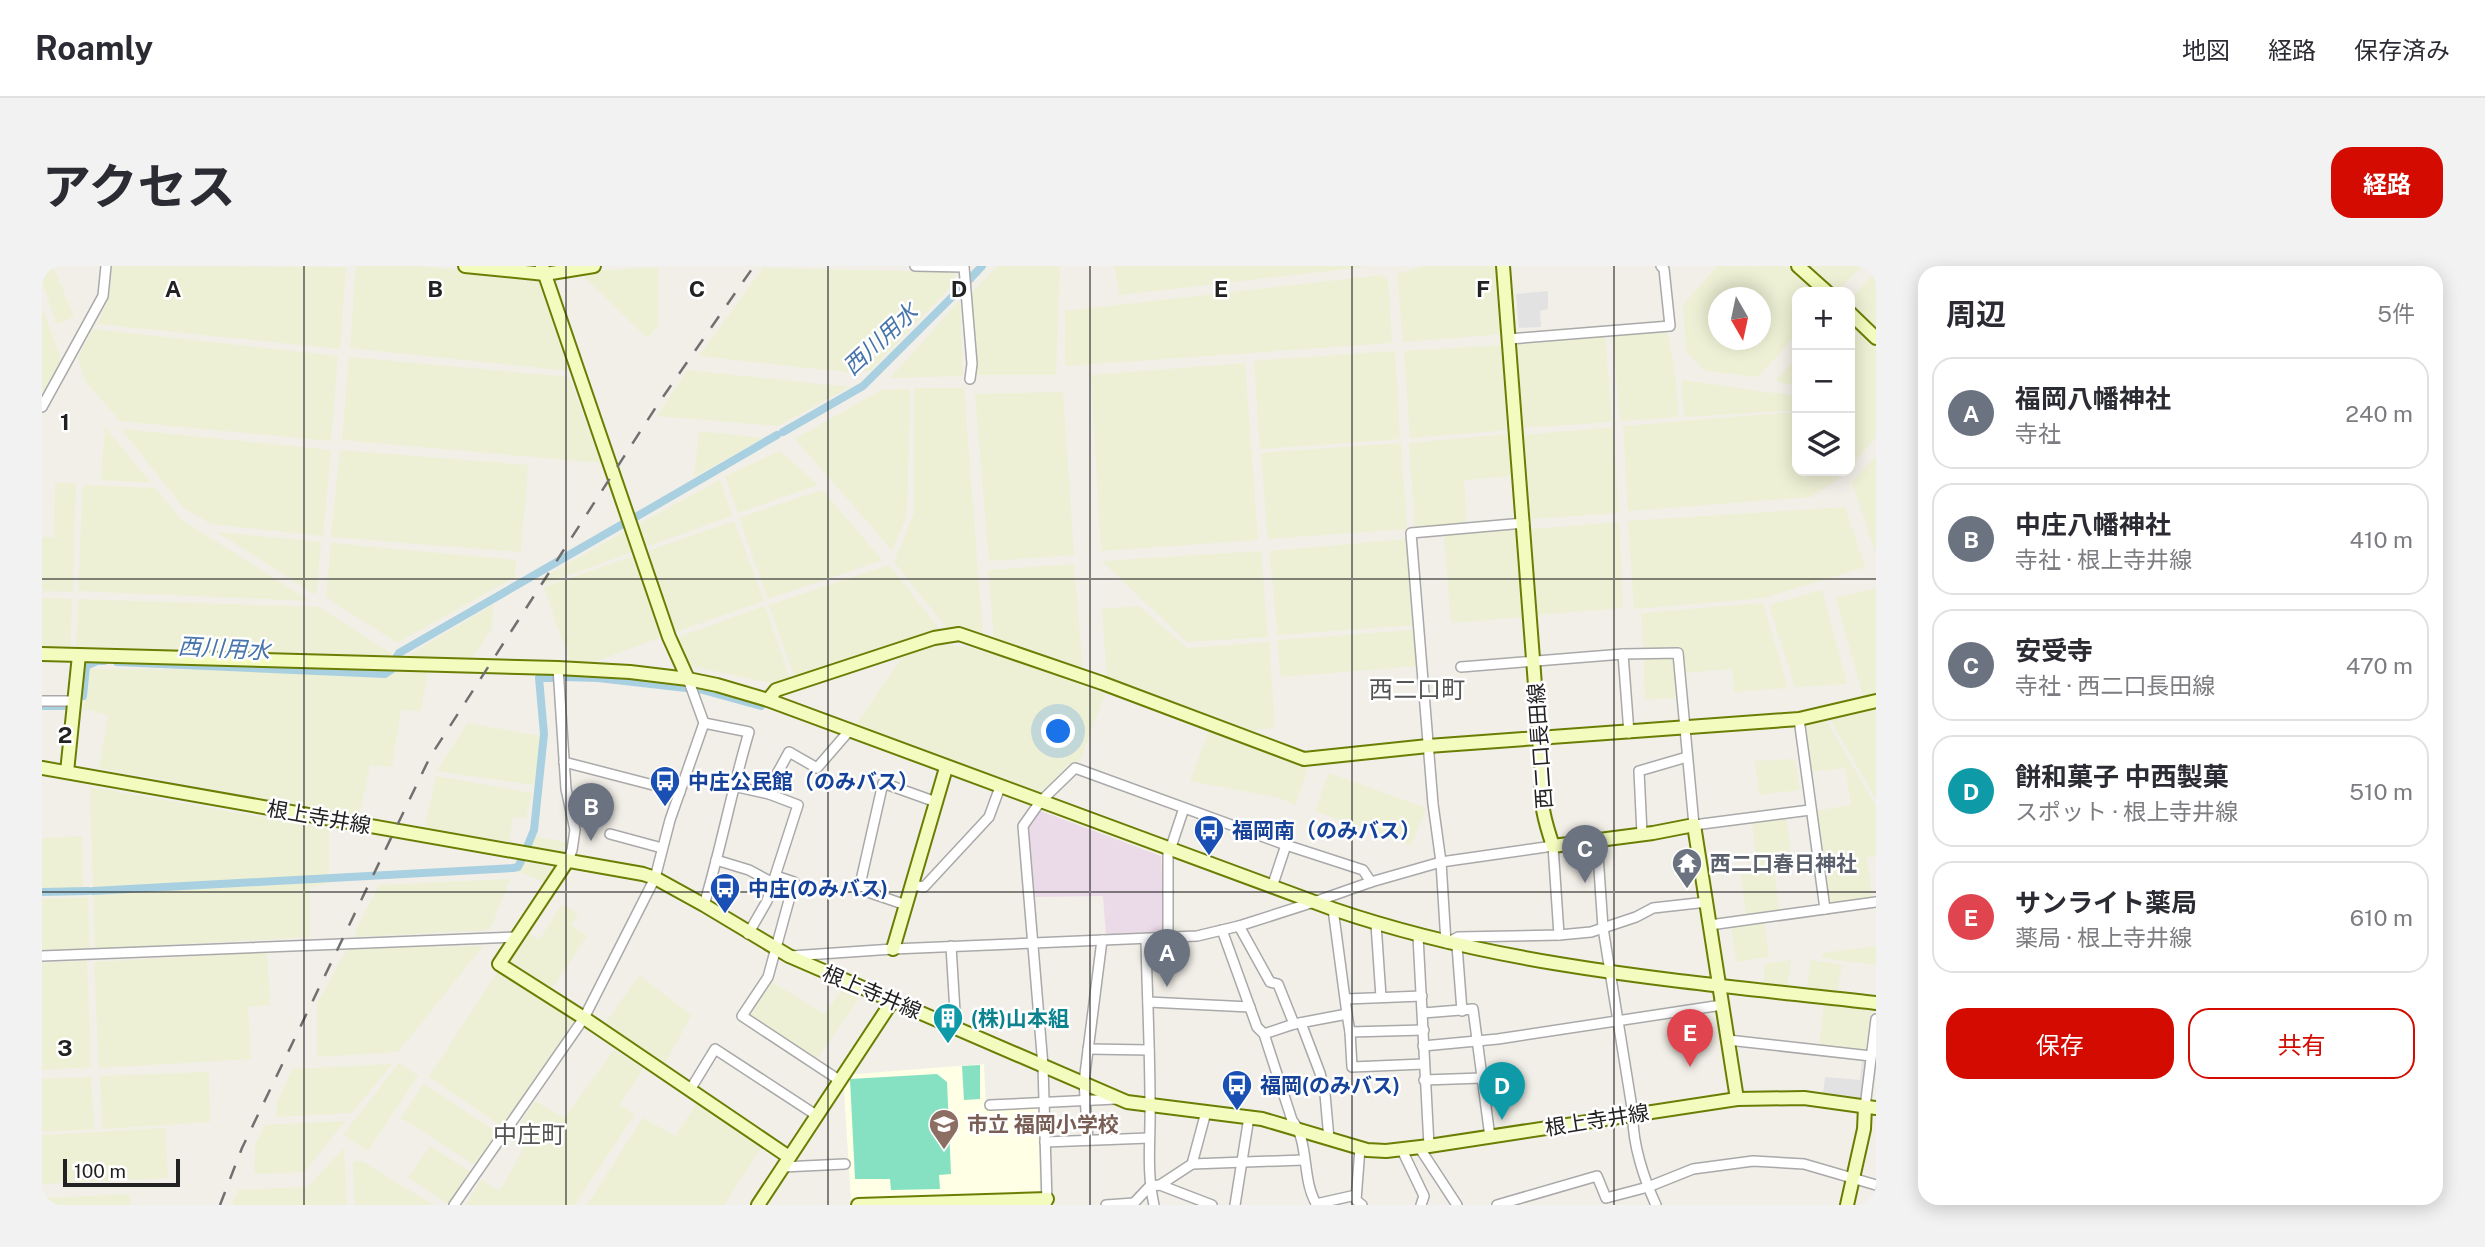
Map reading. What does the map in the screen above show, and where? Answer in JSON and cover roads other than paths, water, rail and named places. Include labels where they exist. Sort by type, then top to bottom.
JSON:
[{"type":"street","points":[[42,407],[103,296],[106,266]]},
{"type":"street","points":[[465,266],[544,270],[594,266]]},
{"type":"street","points":[[915,266],[964,267],[972,364],[970,379]]},
{"type":"street","name":"西二口長田線","points":[[1503,266],[1540,738],[1540,795],[1553,846]]},
{"type":"street","points":[[1509,339],[1671,326],[1664,269],[1661,266]]},
{"type":"street","points":[[1798,266],[1821,287]]},
{"type":"street","points":[[454,1205],[584,1018],[654,878],[704,723],[670,637],[544,270]]},
{"type":"street","points":[[1855,318],[1876,338]]},
{"type":"street","points":[[1462,1011],[1441,862],[1410,533],[1524,523]]},
{"type":"street","points":[[768,700],[776,690],[934,638],[958,634],[1077,674],[1304,759],[1429,746],[1799,719],[1876,701]]},
{"type":"street","points":[[1461,667],[1623,654],[1678,653],[1694,825],[1737,1099]]},
{"type":"street","points":[[42,654],[558,668],[688,679],[768,700],[1272,887],[1418,936],[1452,945],[1612,973],[1876,1003]]},
{"type":"street","points":[[1623,654],[1629,733]]},
{"type":"street","points":[[66,772],[79,655]]},
{"type":"street","points":[[558,668],[566,789],[575,830],[572,850],[499,964],[690,1090],[786,1162],[845,1164]]},
{"type":"street","points":[[42,701],[75,701]]},
{"type":"street","points":[[1799,719],[1825,909]]},
{"type":"street","points":[[704,723],[749,732],[704,905]]},
{"type":"street","points":[[769,794],[789,752],[817,768],[849,732]]},
{"type":"street","points":[[1642,834],[1639,771],[1688,757]]},
{"type":"street","points":[[564,762],[680,792]]},
{"type":"street","name":"根上寺井線","points":[[42,768],[568,860],[654,878],[789,956],[1121,1099],[1249,1117],[1360,1149],[1402,1150],[1737,1099],[1804,1098],[1871,1107]]},
{"type":"street","points":[[893,949],[946,768]]},
{"type":"street","points":[[858,1205],[1047,1202],[1043,1066],[1023,826],[1040,802],[1075,768],[1286,845],[1363,870],[1371,881]]},
{"type":"street","points":[[906,905],[859,889],[883,783],[936,802]]},
{"type":"street","points":[[733,786],[769,794],[798,805],[767,901],[748,934]]},
{"type":"street","points":[[912,885],[924,887],[989,817],[1000,787]]},
{"type":"street","points":[[1168,937],[1168,848],[1172,844],[1184,808]]},
{"type":"street","points":[[789,956],[1197,936],[1239,926],[1371,881],[1441,862],[1811,810]]},
{"type":"street","points":[[610,834],[662,848]]},
{"type":"street","points":[[1597,840],[1603,928],[1612,973],[1633,1126],[1648,1187],[1656,1205]]},
{"type":"street","points":[[1272,887],[1286,845]]},
{"type":"street","points":[[1553,846],[1559,935]]},
{"type":"street","points":[[716,860],[774,880],[794,882],[768,977],[742,1016],[839,1080]]},
{"type":"street","points":[[1452,945],[1458,937],[1591,932],[1636,917],[1653,908],[1707,902]]},
{"type":"street","points":[[1710,925],[1876,902]]},
{"type":"street","points":[[1333,909],[1350,1032],[1352,1067],[1423,1064]]},
{"type":"street","points":[[1376,924],[1381,997]]},
{"type":"street","points":[[1239,926],[1270,982],[1278,984],[1320,1073],[1325,1094],[1329,1139]]},
{"type":"street","points":[[1222,930],[1257,1027],[1264,1034],[1292,1120],[1300,1130],[1303,1160],[1313,1203],[1356,1195]]},
{"type":"street","points":[[1418,936],[1424,1030],[1424,1147],[1457,1205]]},
{"type":"street","points":[[42,956],[516,937]]},
{"type":"street","points":[[1146,939],[1151,1105],[1149,1138],[1155,1185],[1154,1205]]},
{"type":"street","points":[[1088,1140],[1084,1082],[1102,940]]},
{"type":"street","points":[[951,946],[956,1028]]},
{"type":"street","points":[[1346,999],[1422,996]]},
{"type":"street","points":[[758,1205],[893,1000]]},
{"type":"street","points":[[1148,1002],[1250,1007]]},
{"type":"street","points":[[1423,1046],[1477,1042],[1722,1005]]},
{"type":"street","points":[[1423,1013],[1472,1009],[1490,1137]]},
{"type":"street","points":[[1264,1034],[1347,1014]]},
{"type":"street","points":[[1847,1205],[1871,1107],[1871,1056],[1876,1019]]},
{"type":"street","points":[[1350,1032],[1424,1030]]},
{"type":"street","points":[[1728,1040],[1871,1056]]},
{"type":"street","points":[[690,1090],[715,1049],[816,1115]]},
{"type":"street","points":[[1088,1049],[1149,1050]]},
{"type":"street","points":[[1424,1080],[1482,1078]]},
{"type":"street","points":[[990,1105],[1121,1099]]},
{"type":"street","points":[[1192,1164],[1206,1112]]},
{"type":"street","points":[[1235,1205],[1249,1117]]},
{"type":"street","points":[[1045,1142],[1149,1138]]},
{"type":"street","points":[[1360,1149],[1356,1200],[1363,1205]]},
{"type":"street","points":[[1402,1150],[1424,1196],[1421,1205]]},
{"type":"street","points":[[1106,1205],[1133,1204],[1155,1185],[1192,1164],[1303,1160]]},
{"type":"street","points":[[1497,1205],[1597,1176],[1605,1198],[1648,1187],[1693,1169],[1753,1160],[1804,1164],[1876,1185]]},
{"type":"street","points":[[1155,1185],[1212,1205]]},
{"type":"waterway","name":"西川用水","points":[[969,280],[982,266]]},
{"type":"waterway","name":"西川用水","points":[[783,432],[863,386],[960,289]]},
{"type":"waterway","name":"西川用水","points":[[634,518],[777,435]]},
{"type":"waterway","name":"西川用水","points":[[396,658],[399,653],[628,521]]},
{"type":"waterway","name":"西川用水","points":[[83,696],[86,666],[104,661]]},
{"type":"waterway","name":"西川用水","points":[[117,662],[385,674],[391,670]]},
{"type":"waterway","points":[[564,677],[686,688]]},
{"type":"waterway","points":[[527,847],[534,830],[544,734],[539,678],[555,678]]},
{"type":"waterway","points":[[699,689],[761,706]]},
{"type":"waterway","name":"西川用水","points":[[42,706],[63,706]]},
{"type":"waterway","points":[[93,891],[513,868],[518,867],[521,861]]},
{"type":"waterway","points":[[42,892],[88,891]]},
{"type":"railway","points":[[220,1205],[242,1148],[430,757],[656,407],[754,266]]},
{"type":"place","name":"中庄公民館（のみバス）","points":[[665,808]]},
{"type":"place","name":"中庄八幡神社","points":[[591,841]]},
{"type":"place","name":"福岡南（のみバス）","points":[[1209,857]]},
{"type":"place","name":"安受寺","points":[[1585,883]]},
{"type":"place","name":"西二口春日神社","points":[[1687,890]]},
{"type":"place","name":"中庄(のみバス)","points":[[725,915]]},
{"type":"place","name":"福岡八幡神社","points":[[1167,987]]},
{"type":"place","name":"(株)山本組","points":[[948,1045]]},
{"type":"place","name":"サンライト薬局","points":[[1690,1067]]},
{"type":"place","name":"福岡(のみバス)","points":[[1237,1112]]},
{"type":"place","name":"餅和菓子 中西製菓","points":[[1502,1120]]},
{"type":"place","name":"市立 福岡小学校","points":[[944,1151]]},
{"type":"district","name":"西二口町","points":[[1417,689]]},
{"type":"district","name":"中庄町","points":[[529,1134]]}]
